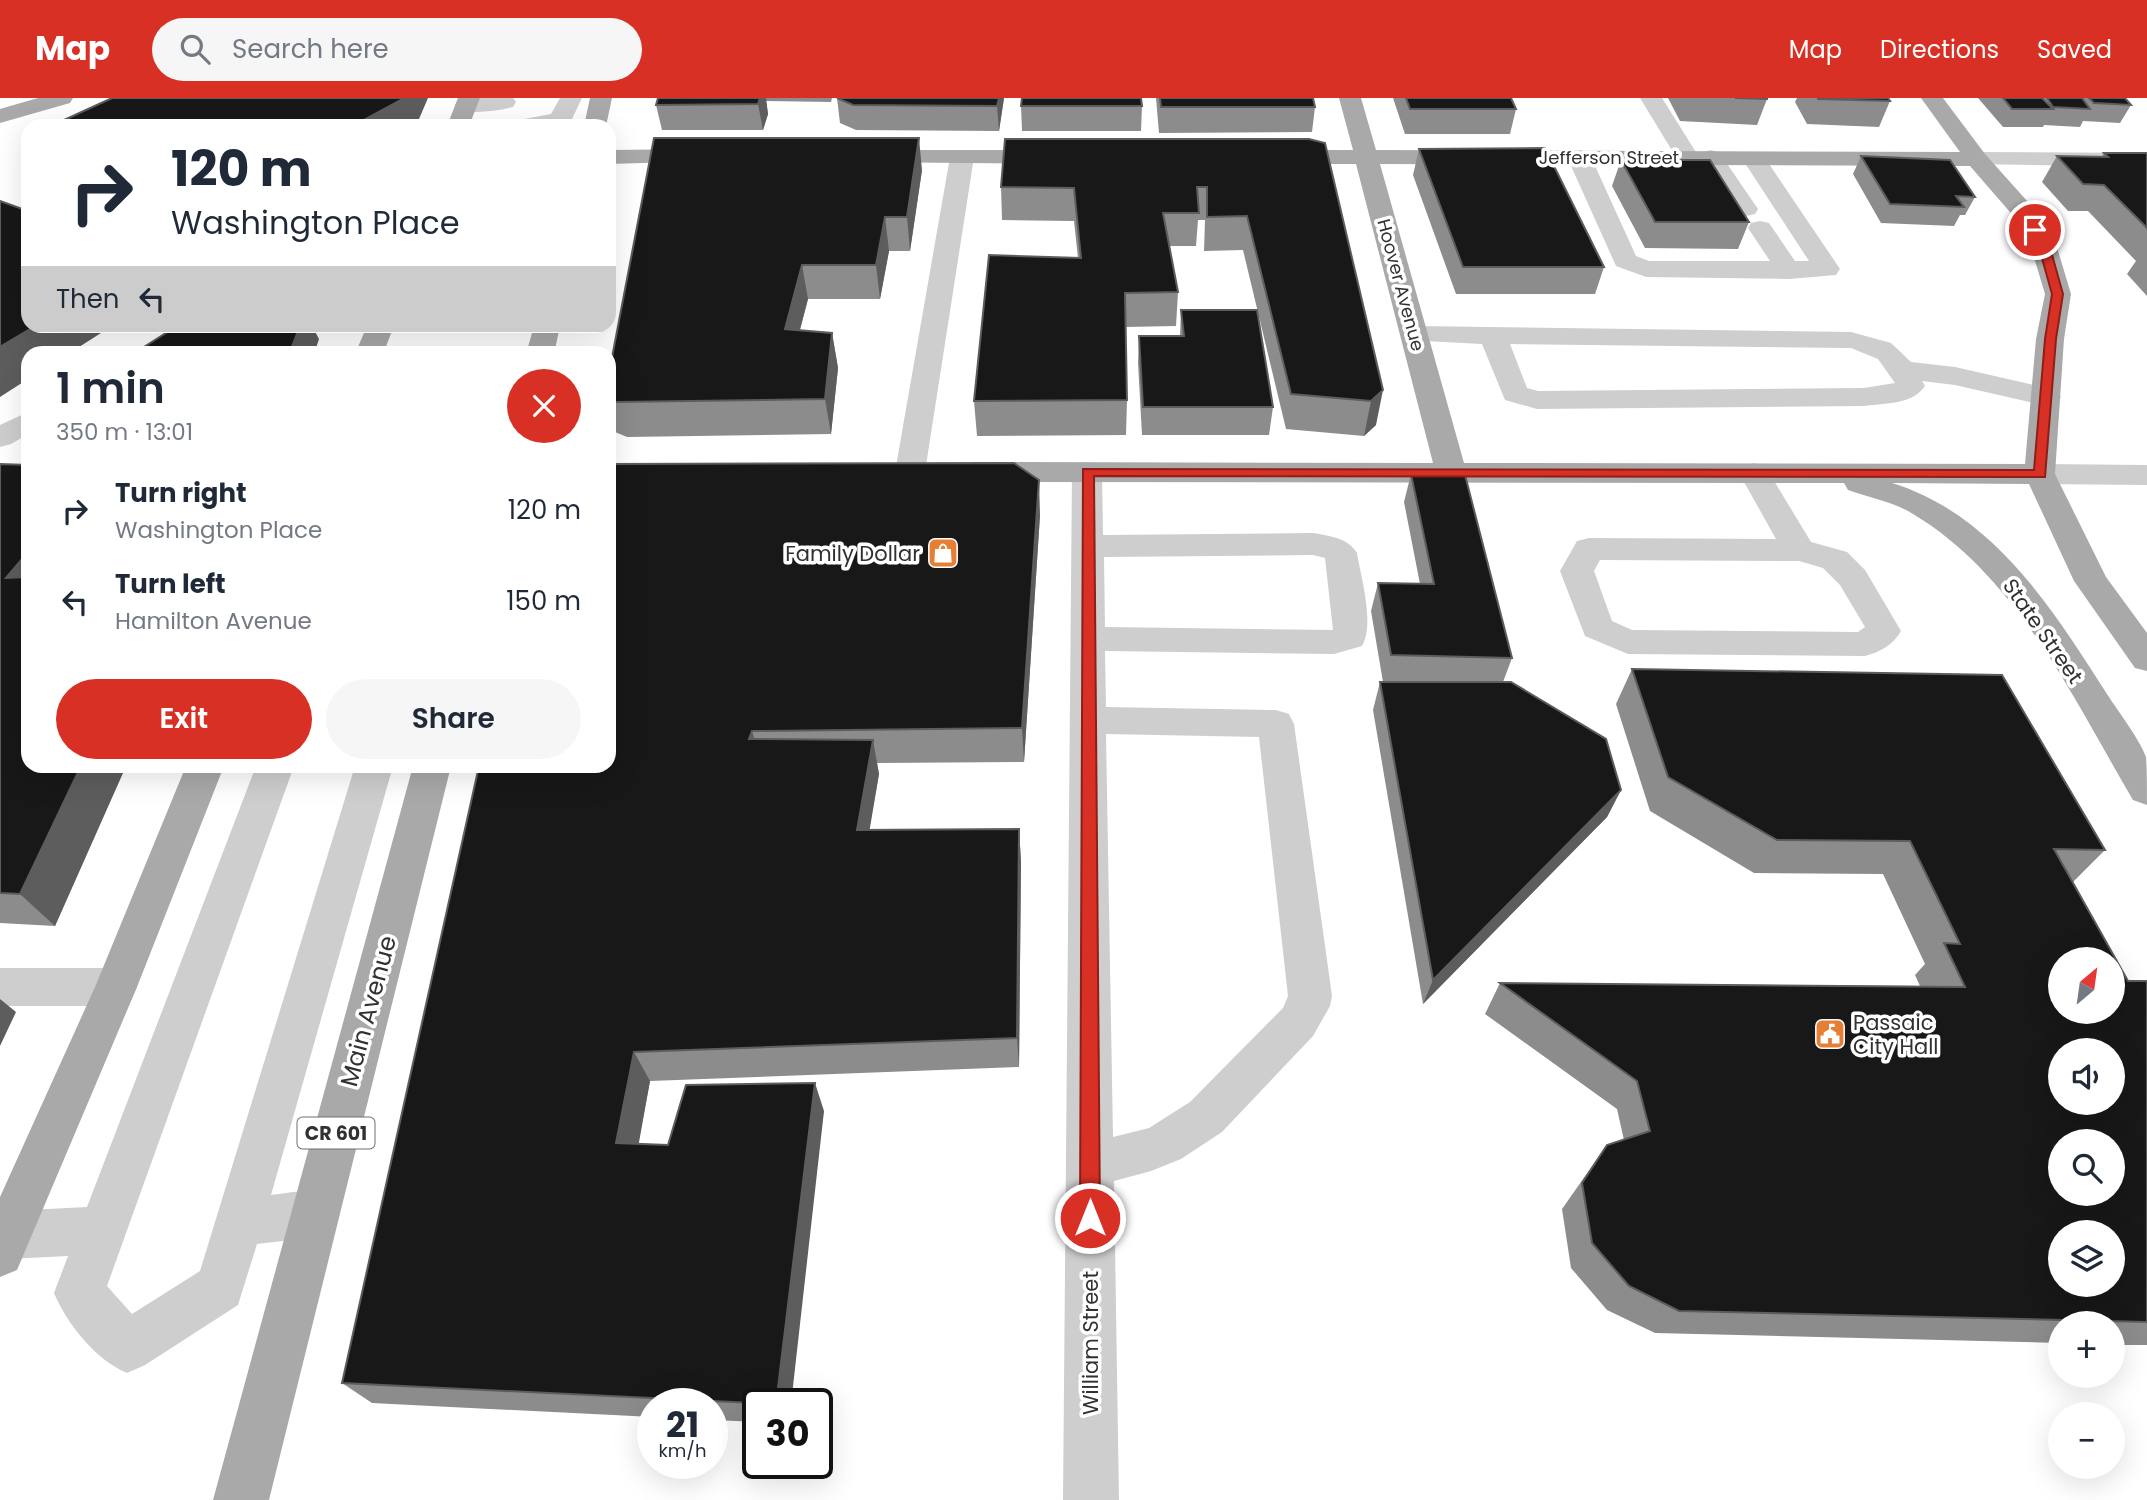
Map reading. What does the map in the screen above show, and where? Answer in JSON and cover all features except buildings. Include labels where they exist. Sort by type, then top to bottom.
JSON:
[{"type":"main road","points":[[0,116],[62,98]]},
{"type":"main road","name":"Hoover Avenue","points":[[1350,98],[1451,472]]},
{"type":"main road","points":[[1932,98],[2026,216],[2043,244],[2058,294],[2050,339],[2040,474],[2091,581],[2147,659]]},
{"type":"main road","points":[[597,119],[601,99]]},
{"type":"main road","points":[[461,119],[467,101]]},
{"type":"main road","points":[[616,157],[719,156]]},
{"type":"main road","points":[[841,156],[1071,157]]},
{"type":"main road","name":"Jefferson Street","points":[[1248,157],[1579,158],[1644,167],[1687,157],[1978,159]]},
{"type":"main road","points":[[920,472],[2040,474]]},
{"type":"main road","name":"State Street","points":[[1831,473],[1924,506],[1982,549],[2035,612],[2147,790]]},
{"type":"main road","points":[[4,1244],[116,988],[202,773]]},
{"type":"main road","name":"Main Avenue","points":[[241,1500],[430,773]]},
{"type":"street","points":[[1651,98],[1687,157]]},
{"type":"street","points":[[559,119],[567,112],[570,100],[601,99]]},
{"type":"street","points":[[467,101],[505,100],[502,119]]},
{"type":"street","points":[[920,472],[962,157]]},
{"type":"street","points":[[1711,157],[1789,271]]},
{"type":"street","points":[[1579,158],[1625,261],[1646,269],[1827,269],[1753,158]]},
{"type":"street","name":"Jefferson Street","points":[[1978,159],[2147,160]]},
{"type":"street","points":[[1415,334],[1493,335],[1851,340],[1885,348],[1895,357],[1911,386],[1899,393],[1864,397],[1537,400],[1515,394],[1493,335]]},
{"type":"street","points":[[1903,370],[1955,376],[2047,397]]},
{"type":"street","points":[[0,438],[21,425]]},
{"type":"street","name":"William Street","points":[[1087,472],[1091,1500]]},
{"type":"street","points":[[1755,473],[1799,550],[1835,560],[1853,578],[1884,631],[1865,644],[1628,642],[1597,628],[1577,571],[1589,549],[1799,550]]},
{"type":"street","points":[[2040,474],[2147,475]]},
{"type":"street","points":[[1088,546],[1313,544],[1330,547],[1341,553],[1351,624],[1350,637],[1334,642],[1088,639]]},
{"type":"street","points":[[1088,720],[1276,724],[1310,989],[1308,1006],[1298,1022],[1206,1117],[1189,1131],[1171,1143],[1147,1152],[1090,1163]]},
{"type":"street","points":[[272,773],[79,1293],[127,1347],[220,1287],[372,773]]},
{"type":"street","points":[[0,987],[116,988]]},
{"type":"street","points":[[240,1223],[316,1213]]},
{"type":"street","points":[[4,1244],[103,1230]]},
{"type":"place","name":"Family Dollar","points":[[943,553]]},
{"type":"place","name":"Passaic City Hall","points":[[1830,1034]]},
{"type":"route","points":[[1090,1218],[1087,472],[2040,474],[2045,439],[2050,339],[2058,294],[2043,244],[2035,230]]}]
